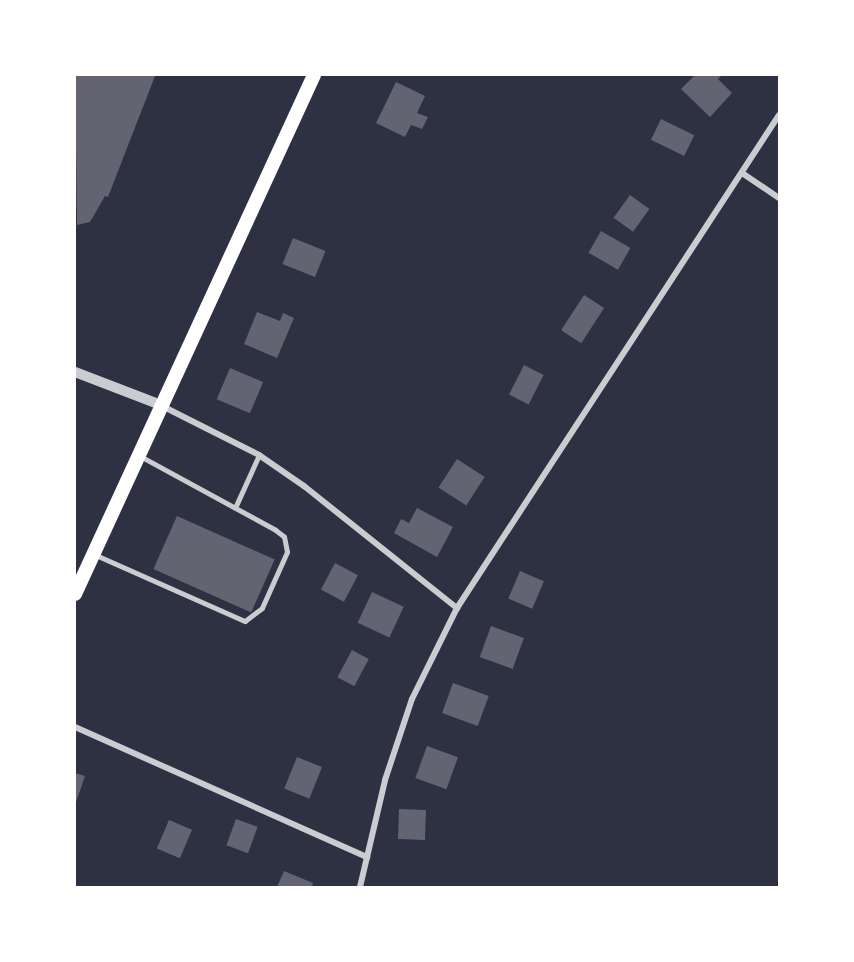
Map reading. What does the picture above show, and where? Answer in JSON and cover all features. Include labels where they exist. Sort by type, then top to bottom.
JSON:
[{"type":"main road","points":[[77,586],[94,554],[314,75]]},
{"type":"street","points":[[360,887],[385,780],[412,699],[458,608],[779,116]]},
{"type":"street","points":[[742,173],[779,198]]},
{"type":"street","points":[[75,372],[161,405],[259,455],[304,486],[458,608]]},
{"type":"street","points":[[75,727],[367,856]]},
{"type":"lane","points":[[236,508],[259,455]]},
{"type":"lane","points":[[94,554],[245,621],[262,608],[287,552],[284,537],[236,508],[138,456]]},
{"type":"building","points":[[75,75],[155,76],[108,197],[105,196],[90,222],[77,225]]},
{"type":"building","points":[[695,75],[722,75],[718,79],[732,93],[710,117],[681,89]]},
{"type":"building","points":[[396,82],[425,96],[417,113],[428,117],[422,129],[411,125],[405,137],[376,123]]},
{"type":"building","points":[[661,119],[694,135],[684,156],[651,140]]},
{"type":"building","points":[[630,195],[649,209],[633,232],[614,218]]},
{"type":"building","points":[[601,231],[630,248],[618,270],[588,253]]},
{"type":"building","points":[[293,238],[325,251],[315,277],[283,264]]},
{"type":"building","points":[[584,295],[604,308],[581,343],[561,330]]},
{"type":"building","points":[[257,312],[280,321],[283,313],[294,318],[277,358],[244,344]]},
{"type":"building","points":[[524,365],[544,375],[529,404],[509,394]]},
{"type":"building","points":[[230,368],[263,382],[250,413],[217,399]]},
{"type":"building","points":[[457,459],[485,477],[466,505],[438,488]]},
{"type":"building","points":[[417,508],[453,527],[437,557],[394,533],[401,519],[409,523]]},
{"type":"building","points":[[177,516],[275,560],[251,613],[153,569]]},
{"type":"building","points":[[335,563],[358,575],[344,602],[321,589]]},
{"type":"building","points":[[520,571],[544,581],[532,609],[508,599]]},
{"type":"building","points":[[372,592],[404,607],[389,638],[358,623]]},
{"type":"building","points":[[491,626],[524,638],[513,669],[480,657]]},
{"type":"building","points":[[352,650],[369,659],[354,686],[337,677]]},
{"type":"building","points":[[453,683],[489,696],[478,726],[442,713]]},
{"type":"building","points":[[427,746],[458,757],[446,789],[415,778]]},
{"type":"building","points":[[297,757],[322,767],[309,799],[284,789]]},
{"type":"building","points":[[75,773],[85,776],[75,805]]},
{"type":"building","points":[[399,809],[426,810],[425,840],[398,839]]},
{"type":"building","points":[[236,819],[258,827],[248,853],[226,845]]},
{"type":"building","points":[[169,820],[192,830],[180,858],[157,849]]},
{"type":"building","points":[[284,871],[313,883],[312,887],[277,887]]}]
